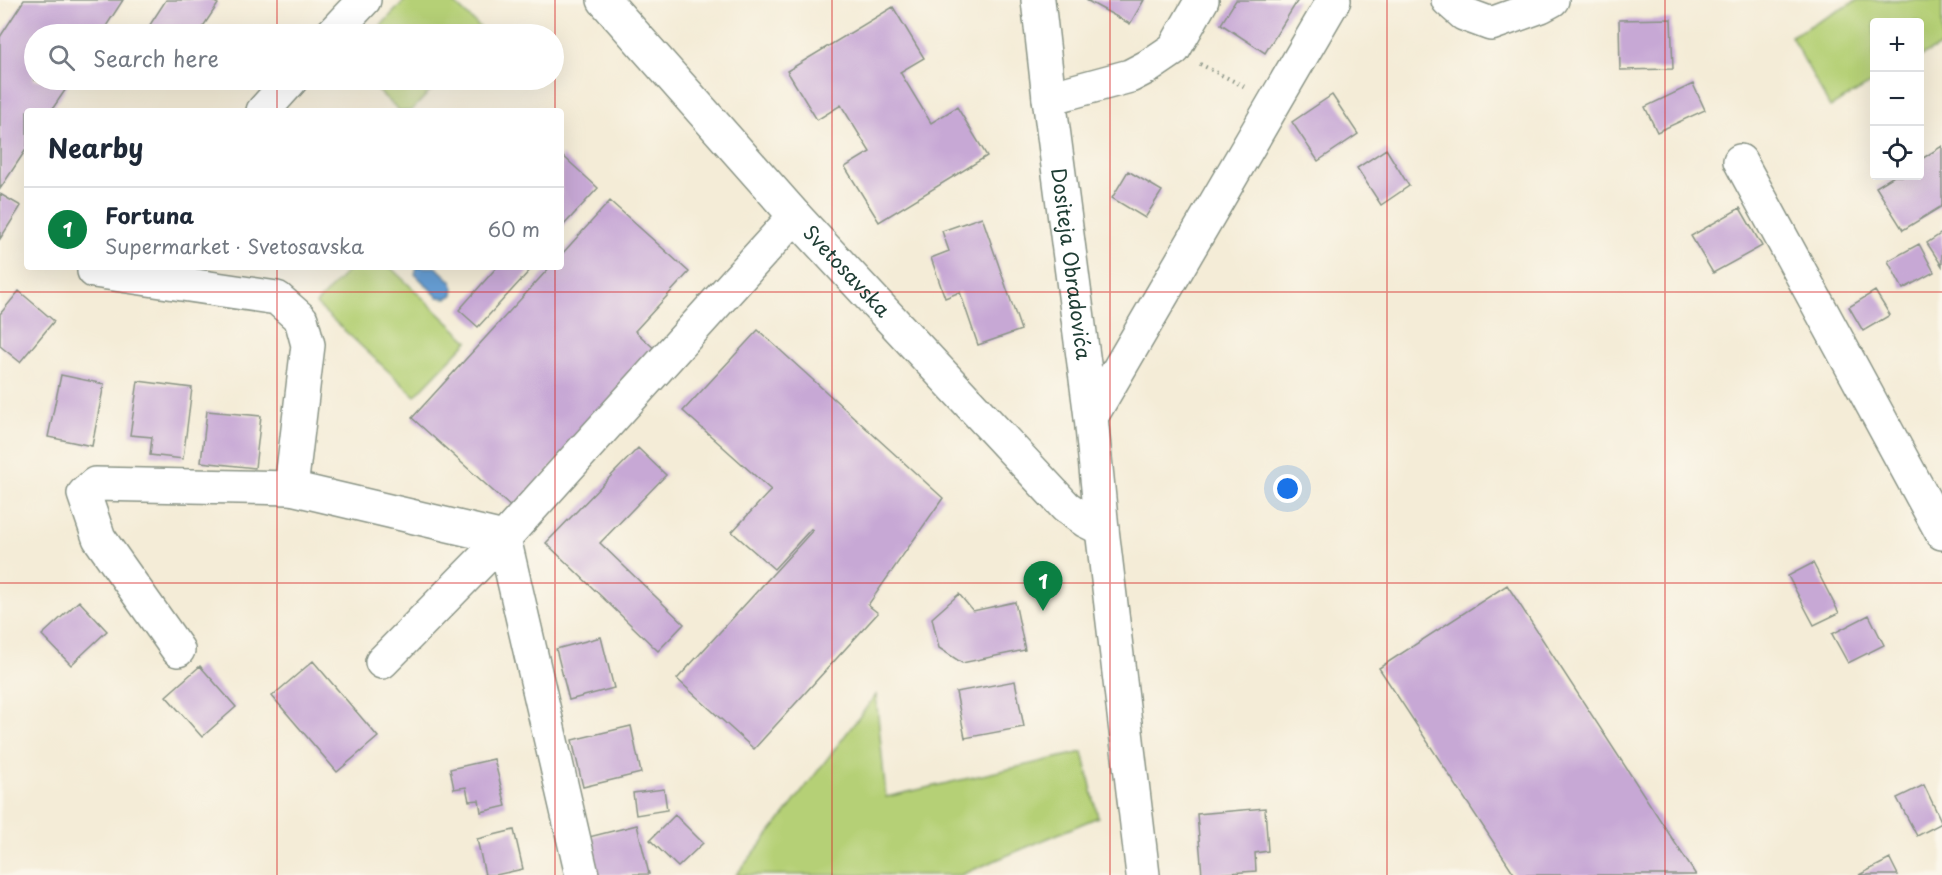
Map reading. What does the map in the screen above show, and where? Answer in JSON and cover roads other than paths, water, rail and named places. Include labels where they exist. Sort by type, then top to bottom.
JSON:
[{"type":"street","points":[[341,24],[364,0]]},
{"type":"street","name":"Svetosavska","points":[[604,0],[795,216],[1066,507],[1086,522],[1102,528]]},
{"type":"street","name":"Dositeja Obradovića","points":[[1038,0],[1091,417],[1143,875]]},
{"type":"street","points":[[1049,98],[1130,76],[1174,49],[1202,0]]},
{"type":"street","points":[[1091,417],[1334,0]]},
{"type":"street","points":[[1448,0],[1464,14],[1491,24],[1552,0]]},
{"type":"street","points":[[266,108],[282,90]]},
{"type":"street","points":[[1740,161],[1942,533]]},
{"type":"street","points":[[382,662],[504,538],[795,216]]},
{"type":"street","points":[[94,271],[277,298],[301,319],[308,345],[291,488]]},
{"type":"street","points":[[178,650],[99,538],[84,494],[95,484],[291,488],[504,538]]},
{"type":"street","points":[[504,538],[582,875]]},
{"type":"water","points":[[416,270],[439,270],[451,281],[454,288],[453,295],[447,298],[438,297],[415,274]]},
{"type":"place","name":"Fortuna","points":[[1043,611]]}]
